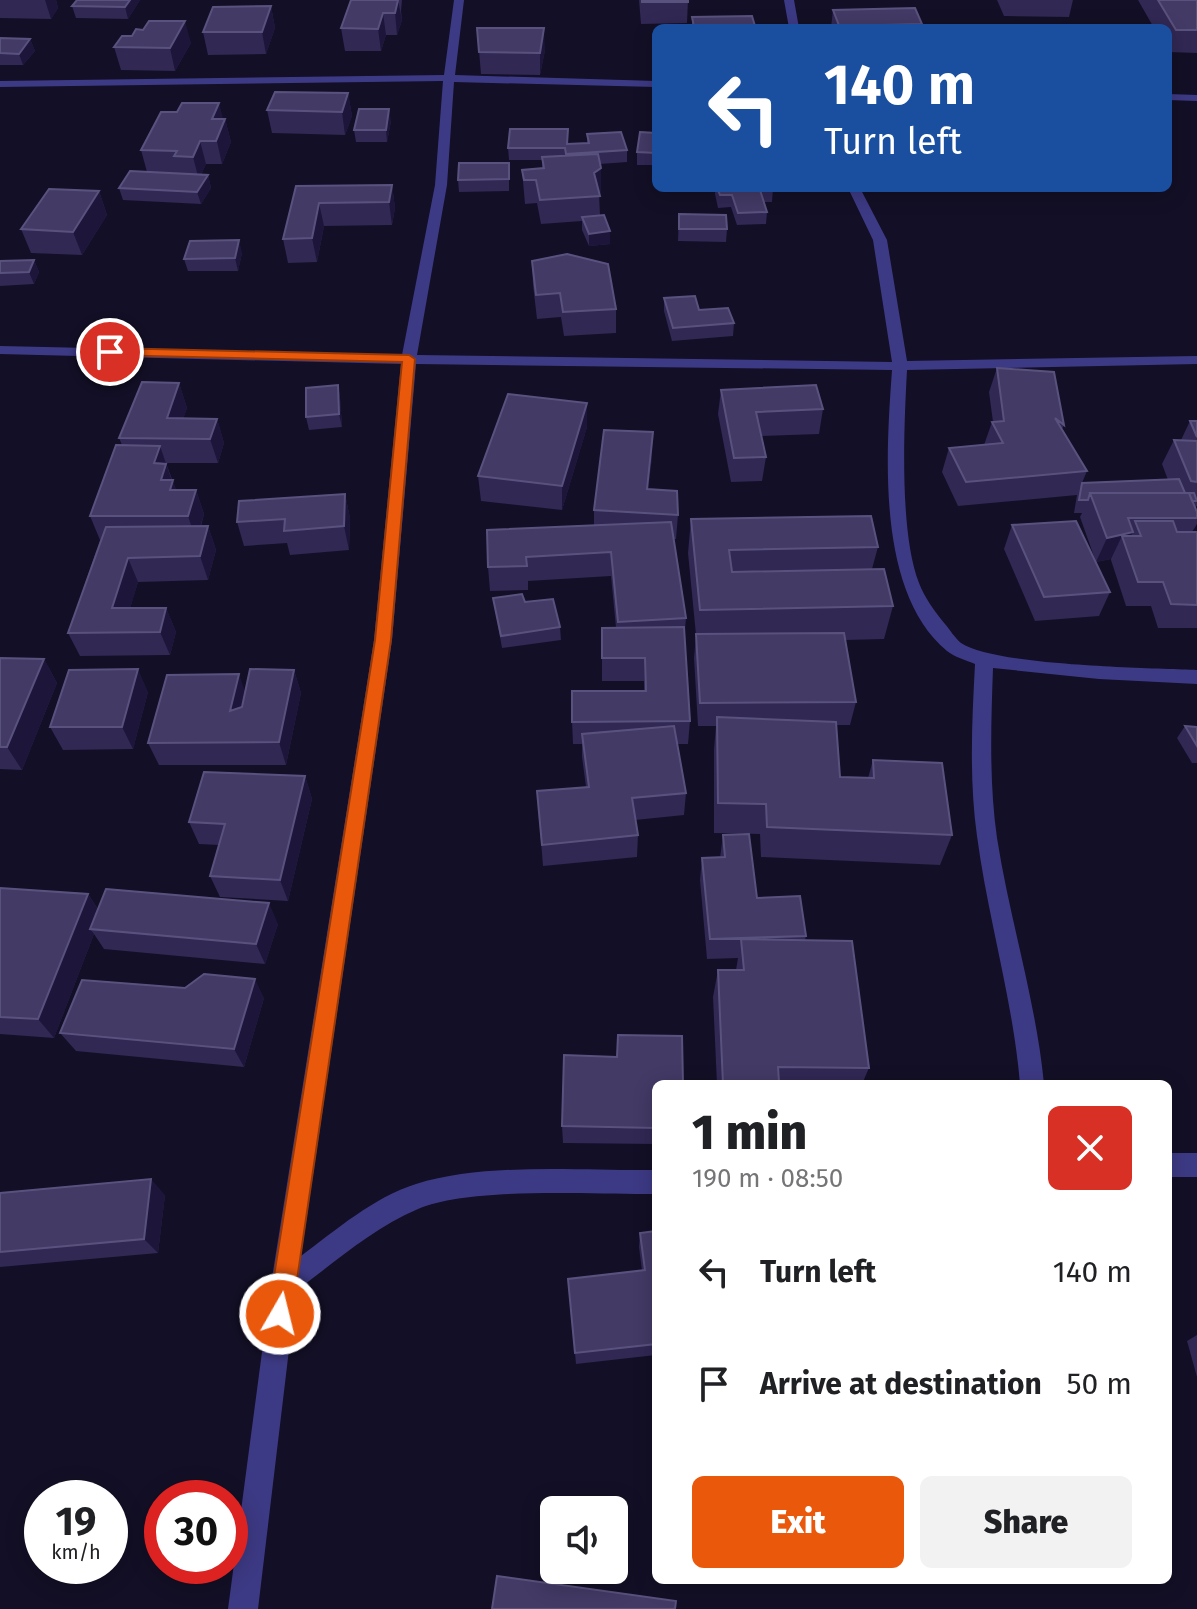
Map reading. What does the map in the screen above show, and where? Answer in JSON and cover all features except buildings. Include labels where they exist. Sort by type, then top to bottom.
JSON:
[{"type":"street","points":[[243,1609],[284,1284],[383,640],[409,359],[441,185],[459,0]]},
{"type":"street","points":[[789,0],[793,24]]},
{"type":"street","points":[[0,84],[449,78],[652,84]]},
{"type":"street","points":[[1172,97],[1197,98]]},
{"type":"street","points":[[856,192],[880,240],[900,366],[896,427],[900,534],[910,584],[934,623],[954,647],[984,660],[1099,672],[1197,677]]},
{"type":"street","points":[[0,350],[641,365],[900,366],[1197,360]]},
{"type":"street","points":[[984,660],[981,741],[986,835],[1027,1025],[1032,1080]]},
{"type":"street","points":[[1172,1165],[1197,1165]]},
{"type":"street","points":[[284,1284],[367,1223],[417,1196],[479,1184],[652,1182]]},
{"type":"route","points":[[110,352],[409,359],[383,640],[280,1314]]}]
